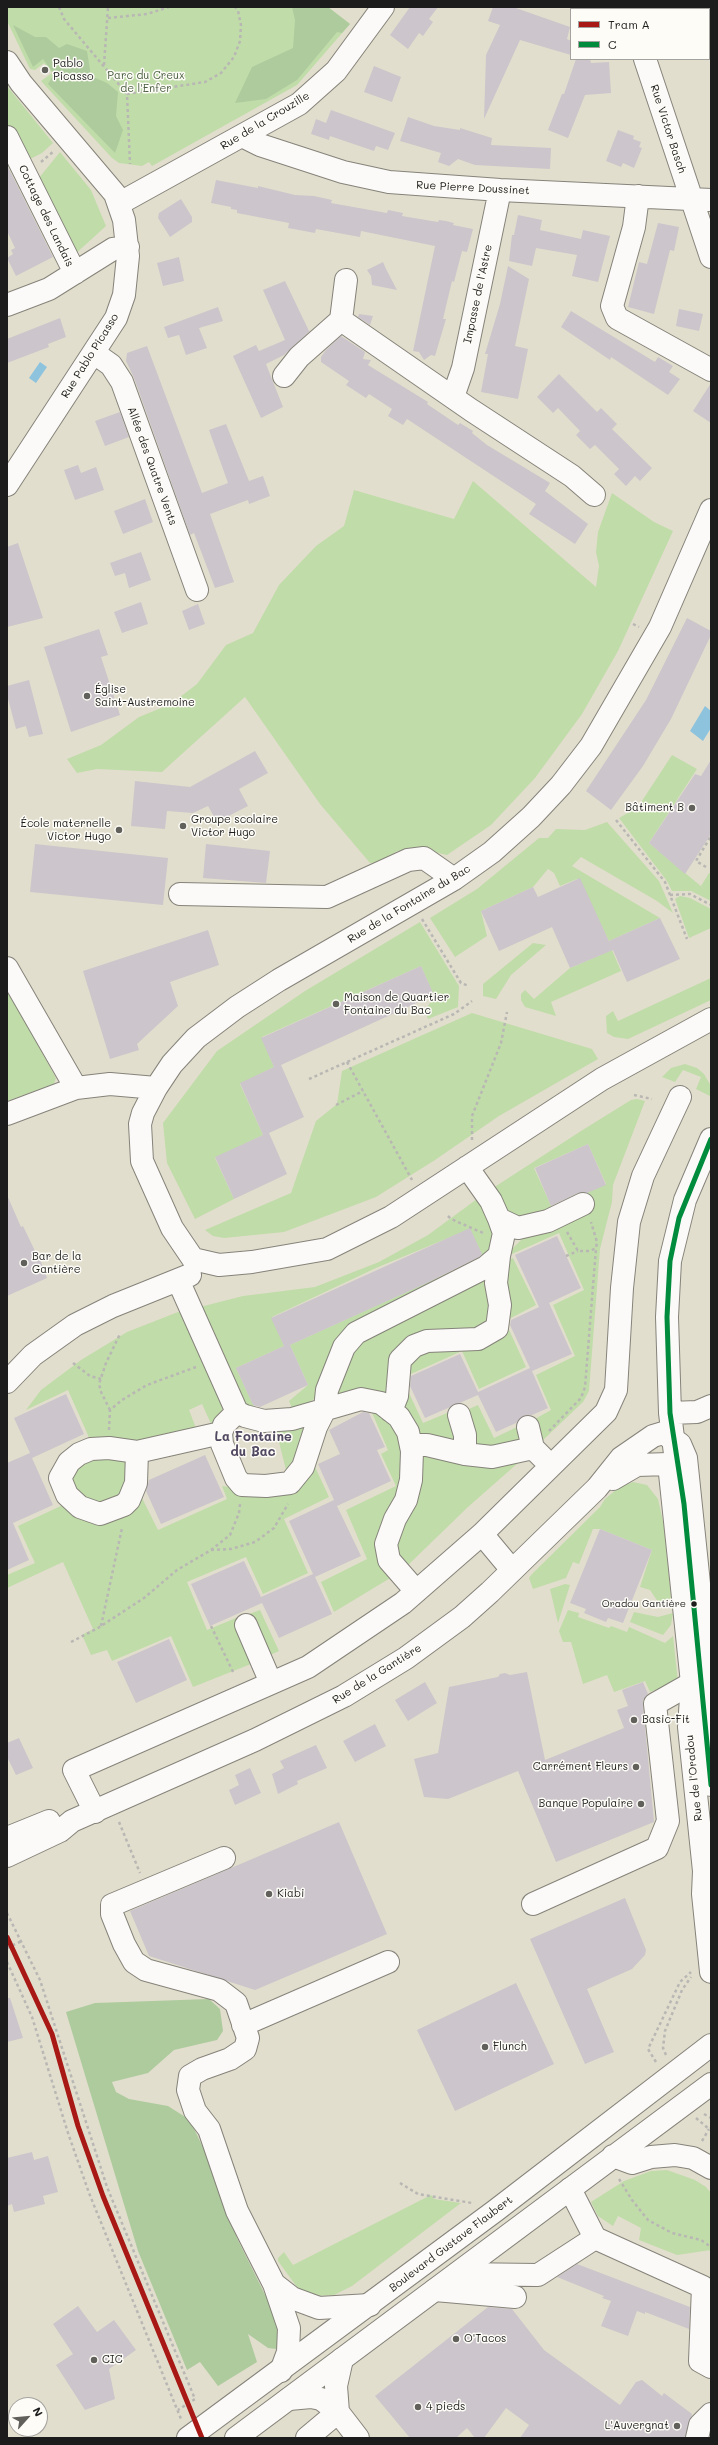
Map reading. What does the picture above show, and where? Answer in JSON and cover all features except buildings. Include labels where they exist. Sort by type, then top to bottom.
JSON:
[{"type":"street","name":"Rue de la Crouzille","points":[[120,203],[299,104],[318,89],[336,71],[383,7]]},
{"type":"street","name":"Rue Victor Basch","points":[[645,60],[701,199]]},
{"type":"street","name":"Rue Pablo Picasso","points":[[7,62],[21,83],[110,185],[120,203],[128,247],[128,277],[122,303],[111,327],[7,485]]},
{"type":"street","name":"Rue Pierre Doussinet","points":[[242,136],[260,145],[343,172],[389,182],[500,190],[701,199]]},
{"type":"street","name":"Cottage des Landais","points":[[7,137],[75,273]]},
{"type":"street","name":"Impasse de l'Astre","points":[[453,397],[463,368],[500,190]]},
{"type":"street","points":[[638,196],[634,227],[612,306],[617,318],[711,370]]},
{"type":"street","points":[[701,199],[711,257]]},
{"type":"street","points":[[7,305],[40,294],[113,249],[128,247]]},
{"type":"street","points":[[284,376],[299,357],[341,320],[346,280]]},
{"type":"street","points":[[341,320],[572,476],[594,495]]},
{"type":"street","name":"Allée des Quatre Vents","points":[[94,353],[111,365],[122,382],[197,590]]},
{"type":"street","name":"Rue de la Fontaine du Bac","points":[[219,1265],[193,1259],[172,1228],[142,1161],[140,1124],[143,1113],[156,1088],[172,1064],[196,1038],[237,1007],[454,880],[492,852],[531,817],[561,785],[591,746],[660,628],[711,510]]},
{"type":"street","points":[[180,894],[327,897],[408,860],[424,858],[454,880]]},
{"type":"street","points":[[7,968],[76,1088]]},
{"type":"street","name":"Rue de la Fontaine du Bac","points":[[8,1379],[33,1355],[75,1325],[113,1306],[219,1265],[252,1262],[327,1249],[391,1217],[602,1079],[711,1019]]},
{"type":"street","points":[[7,1114],[76,1088],[110,1084],[156,1088]]},
{"type":"street","points":[[95,1812],[74,1770],[308,1667],[403,1603],[482,1534],[552,1468],[606,1412],[616,1390],[622,1288],[629,1222],[643,1176],[680,1097]]},
{"type":"street","points":[[711,1139],[685,1200],[670,1261],[667,1316],[670,1413],[684,1504],[711,1786]]},
{"type":"street","points":[[391,1411],[397,1396],[400,1360],[414,1346],[427,1341],[478,1339],[497,1328],[500,1305],[496,1283],[504,1233],[491,1201],[472,1163]]},
{"type":"street","points":[[499,1219],[518,1228],[586,1212]]},
{"type":"street","points":[[237,1412],[224,1425],[221,1433],[222,1444],[236,1478],[242,1485],[266,1486],[290,1483],[303,1467],[316,1427],[324,1409],[327,1390],[344,1347],[356,1333],[486,1267],[500,1251]]},
{"type":"street","points":[[178,1280],[237,1412],[245,1416],[264,1421],[292,1419],[361,1399],[382,1403],[399,1417],[405,1427],[411,1445],[411,1480],[406,1500],[395,1519],[386,1544],[390,1560],[416,1591]]},
{"type":"street","points":[[670,1413],[709,1413]]},
{"type":"street","points":[[459,1415],[465,1435],[465,1454]]},
{"type":"street","points":[[137,1452],[136,1483],[129,1500],[124,1505],[100,1514],[88,1511],[67,1495],[62,1486],[60,1478],[69,1462],[79,1454],[91,1449],[109,1448],[137,1452],[221,1433]]},
{"type":"street","name":"Rue de la Gantière","points":[[7,1856],[60,1830],[72,1821],[255,1740],[344,1696],[406,1658],[462,1617],[598,1487],[621,1458],[653,1436],[662,1433],[673,1438]]},
{"type":"street","points":[[411,1445],[427,1445],[465,1454],[492,1457],[531,1438],[552,1468]]},
{"type":"street","points":[[669,1464],[673,1438]]},
{"type":"street","points":[[673,1438],[680,1444],[686,1458],[711,1700]]},
{"type":"street","name":"Rue de la Gantière","points":[[598,1487],[637,1465],[669,1464]]},
{"type":"street","name":"Rue de l'Oradou","points":[[669,1464],[692,1683],[689,1727],[704,1871],[703,1894],[711,1970]]},
{"type":"street","points":[[482,1534],[512,1570]]},
{"type":"street","points":[[246,1625],[271,1683]]},
{"type":"street","points":[[533,1904],[657,1848],[668,1821],[655,1704],[692,1683]]},
{"type":"street","points":[[668,1821],[698,1816]]},
{"type":"street","name":"Rue de la Gantière","points":[[7,1838],[56,1818],[72,1821]]},
{"type":"street","points":[[224,1858],[112,1905],[112,1914],[124,1944],[134,1962],[146,1970],[218,1990],[236,2003],[248,2038],[245,2049],[230,2059],[202,2069],[190,2076],[188,2090],[195,2111],[209,2129],[237,2211],[274,2284],[289,2328],[288,2352],[281,2371]]},
{"type":"street","points":[[243,2025],[388,1962]]},
{"type":"street","name":"Boulevard Gustave Flaubert","points":[[185,2430],[281,2371],[495,2211],[711,2045]]},
{"type":"street","points":[[236,2438],[711,2084]]},
{"type":"street","points":[[613,2156],[632,2163],[651,2157],[675,2155],[693,2158],[711,2168]]},
{"type":"street","points":[[570,2189],[595,2238],[707,2285],[700,2361],[711,2367]]},
{"type":"street","points":[[457,2274],[538,2275],[595,2238]]},
{"type":"street","points":[[274,2284],[292,2298],[319,2308],[370,2304]]},
{"type":"street","points":[[436,2290],[515,2297]]},
{"type":"street","points":[[338,2412],[336,2386],[342,2358]]},
{"type":"street","points":[[288,2399],[311,2397],[321,2399],[338,2412],[358,2438]]},
{"type":"street","points":[[307,2438],[338,2412]]},
{"type":"street","points":[[697,2438],[700,2426],[711,2414]]},
{"type":"path","points":[[60,7],[64,19],[128,94],[130,164]]},
{"type":"path","points":[[104,66],[108,7]]},
{"type":"path","points":[[108,18],[147,14],[169,7]]},
{"type":"path","points":[[128,94],[205,82],[221,73],[234,57],[240,41],[241,25],[238,11],[235,7]]},
{"type":"path","points":[[26,176],[68,137]]},
{"type":"path","points":[[616,820],[665,882],[686,939]]},
{"type":"path","points":[[706,867],[696,861],[711,836]]},
{"type":"path","points":[[670,895],[690,894],[711,905]]},
{"type":"path","points":[[422,918],[461,983],[470,986]]},
{"type":"path","points":[[309,1079],[454,1014],[472,1001]]},
{"type":"path","points":[[472,1163],[472,1116],[501,1043],[508,1012]]},
{"type":"path","points":[[347,1062],[421,1197]]},
{"type":"path","points":[[336,1106],[363,1091]]},
{"type":"path","points":[[634,1094],[652,1099]]},
{"type":"path","points":[[531,1438],[581,1398],[585,1387],[596,1248],[596,1234],[586,1212]]},
{"type":"path","points":[[448,1216],[451,1219],[483,1233],[500,1251]]},
{"type":"path","points":[[566,1231],[578,1251]]},
{"type":"path","points":[[566,1256],[578,1251],[584,1252],[596,1248]]},
{"type":"path","points":[[109,1448],[110,1410],[101,1392],[101,1379],[106,1363],[120,1334]]},
{"type":"path","points":[[110,1410],[147,1385],[173,1374],[214,1362]]},
{"type":"path","points":[[73,1363],[90,1376],[101,1379]]},
{"type":"path","points":[[211,1550],[231,1550],[255,1542],[274,1528],[291,1499],[297,1475]]},
{"type":"path","points":[[71,1642],[101,1626],[144,1598],[193,1559],[211,1550],[230,1535],[239,1513],[242,1485]]},
{"type":"path","points":[[101,1626],[120,1538],[124,1505]]},
{"type":"path","points":[[211,1626],[234,1674]]},
{"type":"path","points":[[117,1816],[141,1875]]},
{"type":"path","points":[[7,1913],[40,1980],[56,2024],[107,2188],[195,2399],[178,2410]]},
{"type":"path","points":[[7,1948],[22,1941]]},
{"type":"path","points":[[7,1962],[32,2017],[68,2133],[89,2193],[185,2430]]},
{"type":"path","points":[[667,2078],[648,2049],[680,1982],[695,1969],[711,1970]]},
{"type":"path","points":[[663,2048],[665,2031],[682,1990],[689,1982]]},
{"type":"path","points":[[619,2179],[632,2200],[648,2220],[672,2233],[701,2240],[711,2247]]},
{"type":"path","points":[[400,2183],[418,2194],[466,2200],[495,2211]]},
{"type":"green space","name":"Parc du Creux de l'Enfer","points":[[7,7],[328,7],[350,24],[297,85],[152,166],[149,162],[142,166],[119,163],[112,158],[41,81],[52,73],[44,63],[35,70],[30,69],[8,23]]},
{"type":"green space","points":[[292,7],[328,7],[350,24],[342,33],[337,32],[297,80],[266,99],[235,103],[252,67],[293,48],[295,20]]},
{"type":"green space","points":[[13,25],[35,37],[46,37],[59,48],[67,44],[87,51],[91,76],[107,83],[118,92],[116,116],[123,130],[115,153],[48,84],[54,74],[43,59],[33,67]]},
{"type":"green space","points":[[7,86],[53,143],[42,153],[24,162],[7,127]]},
{"type":"green space","points":[[60,152],[91,190],[106,226],[72,257],[34,184]]},
{"type":"green space","points":[[473,481],[596,587],[599,566],[596,552],[598,532],[612,493],[654,522],[673,531],[618,651],[582,714],[535,778],[491,825],[447,855],[425,850],[397,851],[383,862],[370,863],[320,804],[245,697],[162,772],[97,769],[77,773],[67,759],[101,745],[139,717],[171,704],[197,684],[226,645],[253,633],[279,585],[316,546],[344,526],[354,490],[454,519]]},
{"type":"green space","points":[[672,755],[697,769],[649,843],[708,892],[701,886],[709,873],[711,874],[711,901],[691,891],[672,891],[667,881],[619,818],[638,807]]},
{"type":"green space","points":[[607,822],[659,881],[673,913],[657,901],[581,857],[572,866],[660,918],[609,941],[577,879],[560,886],[554,873],[548,869],[533,887],[481,911],[487,936],[455,957],[430,918],[477,889],[539,838],[548,838],[556,829],[585,830]]},
{"type":"green space","points":[[680,896],[690,898],[711,909],[711,928],[689,938],[675,899]]},
{"type":"green space","points":[[420,922],[459,986],[458,1007],[428,1019],[424,1009],[428,1006],[434,996],[421,966],[262,1037],[274,1067],[240,1084],[263,1135],[215,1158],[234,1199],[195,1219],[167,1163],[163,1123],[217,1051],[305,991]]},
{"type":"green space","points":[[533,943],[546,945],[511,975],[496,999],[483,996],[483,984]]},
{"type":"green space","points":[[612,950],[621,971],[551,1002],[556,1016],[525,1007],[521,1000],[521,994],[525,990],[534,999],[570,968]]},
{"type":"green space","points":[[711,978],[711,1000],[628,1039],[614,1037],[607,1033],[606,1016],[613,1011],[618,1021]]},
{"type":"green space","points":[[7,989],[56,1078],[54,1084],[7,1101]]},
{"type":"green space","points":[[472,1013],[592,1049],[598,1059],[499,1116],[435,1160],[376,1197],[284,1232],[224,1238],[213,1236],[205,1230],[291,1193],[316,1121],[337,1104],[342,1071]]},
{"type":"green space","points":[[685,1064],[697,1068],[704,1074],[711,1086],[710,1096],[696,1089],[701,1077],[683,1070],[675,1082],[662,1077],[671,1068]]},
{"type":"green space","points":[[637,1099],[645,1101],[613,1185],[612,1202],[600,1249],[589,1391],[583,1402],[542,1441],[533,1420],[551,1410],[536,1375],[575,1356],[553,1305],[584,1290],[559,1233],[512,1254],[510,1251],[522,1239],[537,1230],[591,1204],[585,1193],[606,1184],[588,1144],[534,1168],[553,1210],[528,1224],[506,1214],[493,1188],[631,1100]]},
{"type":"green space","points":[[477,1199],[492,1218],[494,1253],[353,1329],[323,1388],[314,1399],[294,1413],[289,1401],[308,1385],[290,1345],[483,1257],[470,1229],[376,1268],[272,1317],[284,1346],[236,1368],[257,1413],[247,1412],[200,1307],[243,1296],[315,1287],[379,1262],[428,1235]]},
{"type":"green space","points":[[513,1258],[536,1305],[505,1321],[526,1367],[479,1389],[462,1351],[402,1378],[423,1423],[452,1411],[462,1450],[418,1440],[399,1403],[403,1362],[416,1348],[488,1341],[501,1263]]},
{"type":"green space","points":[[486,1272],[494,1325],[478,1335],[426,1337],[394,1394],[330,1402],[358,1337]]},
{"type":"green space","points":[[178,1312],[188,1316],[222,1403],[222,1413],[212,1426],[202,1404],[189,1410],[198,1433],[164,1441],[91,1442],[68,1390],[26,1410],[41,1390],[81,1360],[127,1332]]},
{"type":"green space","points":[[478,1405],[494,1438],[519,1426],[524,1446],[501,1450],[480,1446],[473,1439],[462,1412]]},
{"type":"green space","points":[[370,1408],[405,1435],[392,1577],[334,1612],[321,1582],[367,1559],[346,1510],[396,1486],[381,1454],[388,1450]]},
{"type":"green space","points":[[305,1426],[309,1429],[287,1474],[276,1430]]},
{"type":"green space","points":[[416,1449],[527,1455],[468,1507],[405,1568],[396,1554],[398,1525]]},
{"type":"green space","points":[[310,1456],[329,1497],[284,1519],[308,1573],[263,1594],[246,1557],[187,1582],[207,1630],[236,1618],[256,1662],[193,1687],[171,1636],[112,1661],[107,1650],[91,1655],[82,1635],[93,1629],[63,1562],[7,1588],[7,1575],[35,1563],[18,1526],[65,1504],[78,1512],[139,1492],[158,1530],[227,1499],[222,1486],[265,1492]]},
{"type":"green space","points":[[132,1457],[125,1496],[100,1509],[71,1493],[71,1465],[83,1458]]},
{"type":"green space","points":[[633,1482],[647,1485],[658,1499],[664,1526],[671,1597],[665,1603],[658,1602],[650,1590],[640,1587],[652,1550],[600,1529],[593,1529],[579,1564],[573,1562],[566,1578],[533,1589],[529,1578],[532,1574],[600,1507],[605,1499],[617,1489]]},
{"type":"green space","points":[[565,1584],[570,1585],[558,1623],[550,1589]]},
{"type":"green space","points":[[260,1610],[279,1651],[268,1656],[249,1614]]},
{"type":"green space","points":[[568,1610],[579,1613],[578,1617],[609,1628],[611,1626],[627,1632],[629,1627],[665,1643],[673,1636],[678,1682],[650,1692],[645,1681],[614,1692],[607,1675],[583,1684],[571,1642],[563,1642],[559,1631]]},
{"type":"green space","points":[[634,1612],[658,1617],[673,1613],[671,1625],[663,1635],[630,1622]]},
{"type":"green space","points":[[209,1999],[220,2009],[223,2031],[217,2040],[174,2050],[148,2073],[112,2082],[116,2092],[129,2099],[168,2106],[190,2120],[206,2154],[237,2238],[281,2327],[282,2339],[276,2349],[268,2348],[248,2334],[257,2362],[218,2386],[200,2362],[187,2370],[138,2251],[66,2012],[95,2003]]},
{"type":"green space","points":[[667,2170],[695,2180],[706,2187],[711,2193],[711,2250],[677,2255],[639,2240],[641,2228],[618,2216],[613,2226],[598,2216],[591,2202],[624,2181],[651,2171]]},
{"type":"green space","points":[[431,2195],[434,2199],[461,2203],[352,2286],[334,2295],[315,2296],[297,2287],[278,2261],[278,2258],[284,2252],[293,2265]]},
{"type":"water","points":[[40,362],[47,367],[36,383],[29,378]]},
{"type":"water","points":[[705,706],[711,711],[711,728],[703,741],[690,731]]},
{"type":"tram line","name":"A","points":[[7,1937],[52,2034],[78,2126],[103,2196],[202,2438]]},
{"type":"transit line","name":"C","points":[[711,1139],[679,1218],[670,1261],[667,1317],[670,1413],[684,1504],[711,1785]]},
{"type":"place","name":"Pablo Picasso","points":[[45,70]]},
{"type":"place","name":"Église Saint-Austremoine","points":[[87,696]]},
{"type":"place","name":"Bâtiment B","points":[[692,808]]},
{"type":"place","name":"Groupe scolaire Victor Hugo","points":[[183,826]]},
{"type":"place","name":"École maternelle Victor Hugo","points":[[119,830]]},
{"type":"place","name":"Maison de Quartier Fontaine du Bac","points":[[336,1004]]},
{"type":"place","name":"Bar de la Gantière","points":[[24,1263]]},
{"type":"place","name":"Oradou Gantière","points":[[694,1604]]},
{"type":"place","name":"Basic-Fit","points":[[634,1720]]},
{"type":"place","name":"Carrément Fleurs","points":[[636,1767]]},
{"type":"place","name":"Banque Populaire","points":[[641,1804]]},
{"type":"place","name":"Kiabi","points":[[269,1894]]},
{"type":"place","name":"Flunch","points":[[485,2047]]},
{"type":"place","name":"O'Tacos","points":[[456,2339]]},
{"type":"place","name":"CIC","points":[[94,2360]]},
{"type":"place","name":"4 pieds","points":[[418,2407]]},
{"type":"place","name":"L'Auvergnat","points":[[677,2426]]},
{"type":"district","name":"La Fontaine du Bac","points":[[253,1444]]}]
